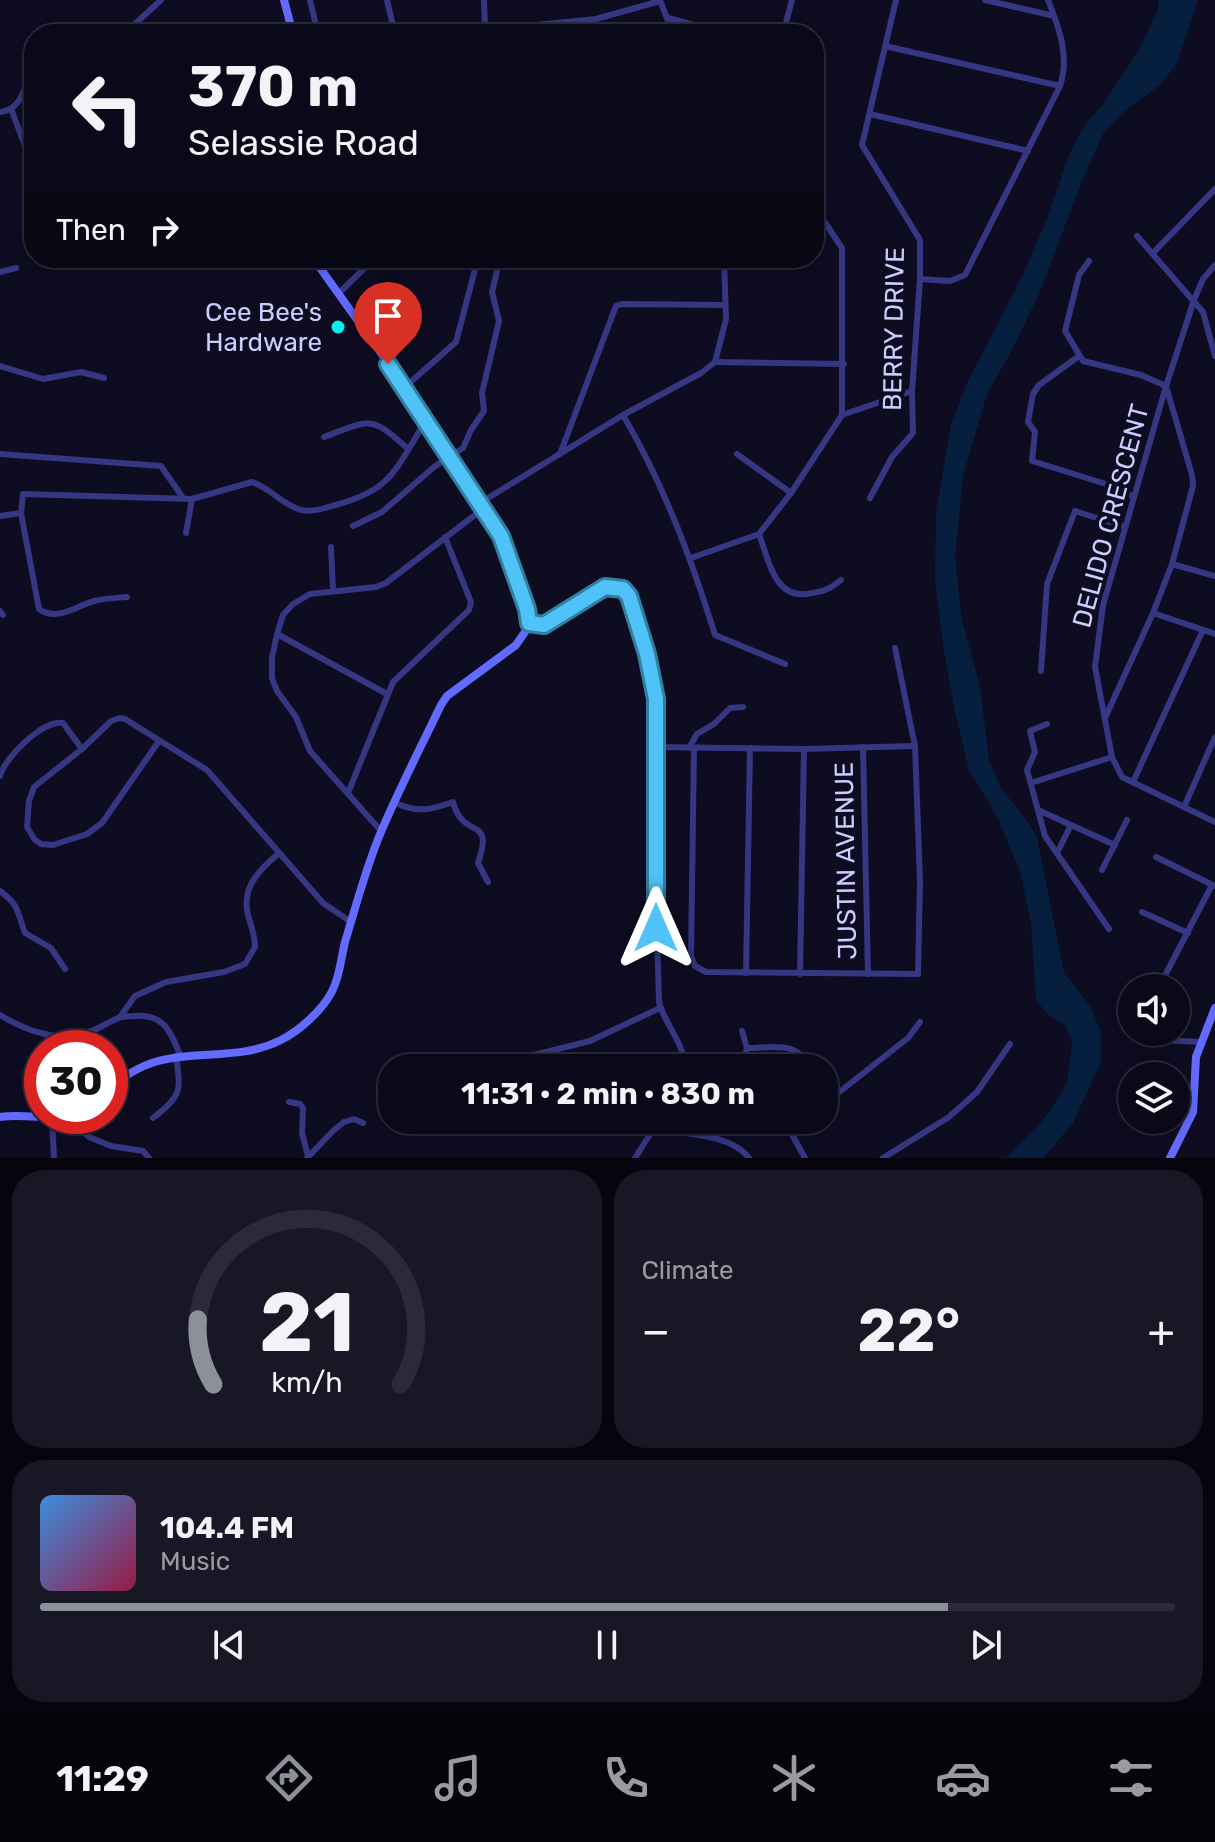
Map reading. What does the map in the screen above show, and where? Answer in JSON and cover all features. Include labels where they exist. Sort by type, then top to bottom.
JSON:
[{"type":"street","points":[[135,24],[161,0]]},
{"type":"street","points":[[284,0],[290,24]]},
{"type":"street","points":[[310,0],[316,24]]},
{"type":"street","points":[[387,0],[393,24]]},
{"type":"street","points":[[484,0],[485,24]]},
{"type":"street","points":[[534,24],[596,19],[660,0],[670,24]]},
{"type":"street","points":[[786,24],[792,0]]},
{"type":"street","name":"BERRY DRIVE","points":[[870,498],[892,457],[912,437],[920,240],[862,145],[896,0]]},
{"type":"street","points":[[985,0],[1054,16]]},
{"type":"street","points":[[920,279],[950,281],[965,275],[1060,86],[1065,70],[1062,37],[1048,0]]},
{"type":"street","points":[[668,18],[690,24]]},
{"type":"street","points":[[885,46],[1060,86]]},
{"type":"street","points":[[12,111],[24,90]]},
{"type":"street","points":[[0,112],[12,111]]},
{"type":"street","points":[[12,111],[24,144]]},
{"type":"street","points":[[870,114],[1028,151]]},
{"type":"street","points":[[1153,253],[1215,189]]},
{"type":"street","points":[[691,558],[759,534],[791,493],[842,415],[842,248],[824,221]]},
{"type":"street","points":[[1137,236],[1203,312],[1215,356]]},
{"type":"street","points":[[1089,261],[1079,275],[1065,331],[1083,361],[1141,375],[1166,386],[1193,486],[1172,564],[1105,718]]},
{"type":"street","name":"DELIDO CRESCENT","points":[[1215,265],[1203,279],[1194,300],[1166,386],[1103,605],[1095,667],[1112,757],[1122,777],[1215,822]]},
{"type":"street","points":[[0,272],[16,268]]},
{"type":"street","points":[[128,1074],[178,1056],[243,1052],[273,1044],[293,1033],[329,996],[381,831],[444,700],[516,645],[525,635],[529,623],[501,536],[405,387],[320,268]]},
{"type":"street","points":[[339,293],[365,268]]},
{"type":"street","points":[[405,387],[456,342],[475,268]]},
{"type":"street","points":[[353,526],[382,512],[449,456],[463,448],[484,411],[482,393],[499,321],[492,292],[498,268]]},
{"type":"street","points":[[381,831],[310,751],[296,717],[277,691],[272,678],[272,658],[283,615],[293,604],[310,594],[376,587],[386,583],[482,505],[623,415],[701,373],[715,362],[726,319],[724,268]]},
{"type":"street","points":[[560,454],[616,306],[725,305]]},
{"type":"street","points":[[388,364],[400,346],[416,307]]},
{"type":"street","points":[[1079,356],[1039,385],[1033,394],[1028,422],[1035,432],[1032,459],[1047,467],[1123,490],[1134,497]]},
{"type":"street","points":[[715,362],[844,364]]},
{"type":"street","points":[[0,366],[43,379],[81,372],[104,378]]},
{"type":"street","points":[[842,415],[912,391]]},
{"type":"street","points":[[623,415],[648,458],[691,558],[715,635],[785,664]]},
{"type":"street","points":[[127,597],[91,602],[61,614],[45,614],[39,609],[21,513],[23,494],[192,499],[252,482],[293,506],[314,511],[381,488],[393,475],[426,421]]},
{"type":"street","points":[[324,437],[355,426],[375,423],[408,449]]},
{"type":"street","points":[[0,454],[161,466],[183,498]]},
{"type":"street","points":[[737,454],[791,493]]},
{"type":"street","points":[[186,533],[192,499]]},
{"type":"street","points":[[1041,671],[1047,584],[1075,511],[1125,527]]},
{"type":"street","points":[[0,516],[21,513]]},
{"type":"street","points":[[759,534],[777,580],[790,593],[799,595],[828,591],[841,580]]},
{"type":"street","points":[[348,793],[387,694],[401,673],[469,610],[471,602],[445,537]]},
{"type":"street","points":[[331,547],[333,591]]},
{"type":"street","points":[[1172,564],[1215,576]]},
{"type":"street","points":[[529,623],[544,625],[605,587],[617,587],[626,592],[652,677],[657,747],[656,899],[660,1008],[681,1054]]},
{"type":"street","points":[[1153,613],[1215,634]]},
{"type":"street","points":[[1133,782],[1203,630]]},
{"type":"street","points":[[277,634],[387,694]]},
{"type":"street","points":[[743,707],[730,708],[714,724],[697,734],[692,748],[691,956],[695,966],[706,972],[915,975],[920,970],[915,746],[895,648]]},
{"type":"street","points":[[159,741],[97,828],[53,845],[41,844],[27,827],[34,787],[111,721],[120,718],[189,757],[207,770],[323,903],[351,922]]},
{"type":"street","points":[[0,776],[11,755],[52,723],[63,723],[82,749]]},
{"type":"street","points":[[1047,724],[1030,733],[1035,752],[1027,768],[1045,836],[1109,929]]},
{"type":"street","points":[[1184,807],[1215,737]]},
{"type":"street","points":[[657,747],[804,749],[915,746]]},
{"type":"street","name":"JUSTIN AVENUE","points":[[863,747],[868,974]]},
{"type":"street","points":[[746,973],[750,748]]},
{"type":"street","points":[[800,974],[804,749]]},
{"type":"street","points":[[1031,783],[1112,757]]},
{"type":"street","points":[[395,803],[431,811],[453,802],[457,817],[483,835],[485,840],[478,863],[488,882]]},
{"type":"street","points":[[1038,810],[1115,845]]},
{"type":"street","points":[[1102,870],[1127,820]]},
{"type":"street","points":[[1057,853],[1071,825]]},
{"type":"street","points":[[120,1017],[135,996],[166,982],[224,972],[245,964],[255,947],[246,896],[261,867],[278,854]]},
{"type":"street","points":[[1156,857],[1214,885],[1166,974]]},
{"type":"street","points":[[0,891],[13,901],[21,915],[25,933],[51,948],[65,969]]},
{"type":"street","points":[[1142,912],[1188,933]]},
{"type":"street","points":[[540,1054],[590,1041],[660,1008]]},
{"type":"street","points":[[1170,1158],[1193,1112],[1196,1057],[1215,1008]]},
{"type":"street","points":[[0,1015],[24,1029],[55,1036],[78,1036],[120,1017],[147,1015],[158,1020],[169,1029],[178,1056],[178,1093],[173,1102],[153,1118]]},
{"type":"street","points":[[838,1093],[908,1038],[920,1022]]},
{"type":"street","points":[[742,1031],[746,1054]]},
{"type":"street","points":[[1190,1041],[1201,1042]]},
{"type":"street","points":[[883,1158],[949,1117],[977,1092],[1010,1044]]},
{"type":"street","points":[[747,1048],[791,1048],[802,1054]]},
{"type":"street","points":[[289,1102],[300,1104],[303,1108],[302,1133],[308,1157]]},
{"type":"street","points":[[0,1117],[24,1117]]},
{"type":"street","points":[[308,1157],[344,1122],[354,1119],[363,1123]]},
{"type":"street","points":[[53,1134],[54,1158]]},
{"type":"street","points":[[86,1134],[111,1146],[143,1151],[149,1158]]},
{"type":"street","points":[[635,1158],[650,1134]]},
{"type":"street","points":[[684,1134],[721,1140],[749,1158]]},
{"type":"street","points":[[793,1134],[805,1158]]},
{"type":"water","points":[[1159,0],[1198,0],[1177,63],[1162,83],[1122,113],[1103,134],[1039,294],[987,394],[963,476],[955,557],[962,621],[980,686],[989,760],[1001,788],[1037,838],[1064,973],[1091,1007],[1101,1033],[1101,1062],[1073,1123],[1043,1158],[1006,1158],[1036,1129],[1056,1102],[1067,1082],[1072,1042],[1066,1026],[1047,1014],[1036,1000],[1031,923],[1020,871],[997,816],[969,770],[944,652],[935,579],[936,512],[951,425],[968,381],[1022,277],[1082,129],[1103,104],[1139,50],[1158,9]]},
{"type":"place","name":"Cee Bee's Hardware","points":[[338,327]]},
{"type":"route","points":[[388,364],[501,536],[529,623],[544,625],[605,587],[623,589],[629,596],[647,654],[656,699],[656,928]]}]
